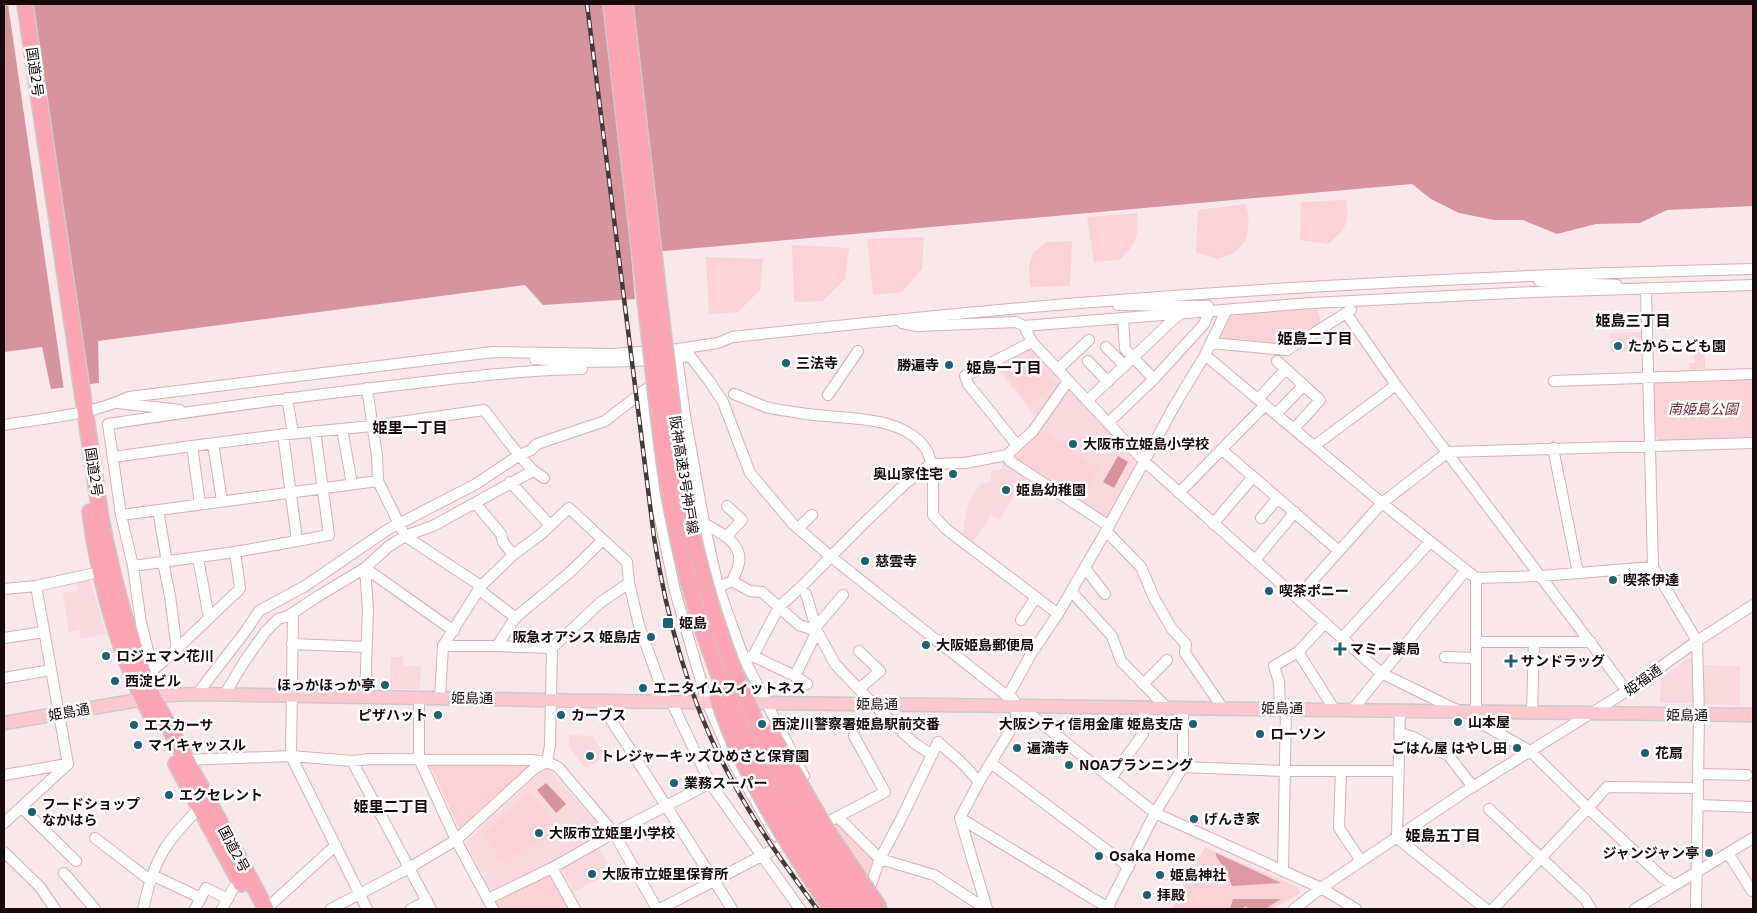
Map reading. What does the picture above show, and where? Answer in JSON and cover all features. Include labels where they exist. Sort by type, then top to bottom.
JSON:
[{"type":"highway","name":"国道2号","points":[[16,4],[79,408],[111,570],[148,698],[199,808],[255,909]]},
{"type":"highway","name":"国道2号","points":[[25,4],[79,408],[94,543],[114,626],[124,656],[186,760],[266,909]]},
{"type":"highway","name":"阪神高速3号神戸線","points":[[611,4],[671,509],[683,561],[705,637],[739,726],[791,824],[846,909]]},
{"type":"highway","name":"阪神高速3号神戸線","points":[[625,4],[680,462],[696,551],[720,633],[756,724],[813,833],[864,909]]},
{"type":"highway","points":[[671,509],[678,554],[702,646],[726,724],[767,806],[831,909]]},
{"type":"highway","points":[[720,633],[768,730],[828,832],[880,909]]},
{"type":"main road","name":"姫島通","points":[[4,723],[170,694],[1753,715]]},
{"type":"street","points":[[4,425],[79,408],[117,402],[129,397],[493,352],[612,354],[678,349],[718,343],[732,337],[891,320],[1104,301],[1433,279],[1753,268]]},
{"type":"street","points":[[1516,276],[1538,281],[1603,283],[1646,288]]},
{"type":"street","points":[[891,320],[917,326],[1016,322],[1024,326],[1229,309],[1364,301],[1533,292],[1753,285]]},
{"type":"street","points":[[1646,288],[1653,567],[1697,641],[1699,715],[1696,909]]},
{"type":"street","points":[[1104,301],[1121,306],[1211,306],[1225,307],[1226,310]]},
{"type":"street","points":[[1211,343],[1286,350],[1364,301]]},
{"type":"street","points":[[987,909],[960,818],[979,782],[1016,721],[1017,705],[1009,694],[1031,654],[1058,614],[1108,528],[1176,403],[1205,355],[1226,310]]},
{"type":"street","points":[[1108,423],[1154,379],[1204,324],[1209,312]]},
{"type":"street","points":[[1346,313],[1396,385],[1627,691]]},
{"type":"street","points":[[1087,401],[1179,314]]},
{"type":"street","points":[[1122,318],[1125,349],[1154,379]]},
{"type":"street","points":[[1024,326],[1032,342],[1144,461],[1381,673],[1457,710]]},
{"type":"street","points":[[1058,369],[1089,340]]},
{"type":"street","points":[[1017,445],[968,384],[964,376],[1032,342]]},
{"type":"street","points":[[1106,347],[1125,366]]},
{"type":"street","points":[[828,395],[858,350]]},
{"type":"street","points":[[493,352],[535,359],[570,362],[623,361],[690,356],[723,402],[750,473],[798,528],[830,556],[1155,813],[1322,888],[1356,909]]},
{"type":"street","points":[[1205,355],[1382,504],[1476,578],[1541,576],[1653,567]]},
{"type":"street","points":[[197,694],[259,612],[305,586],[370,541],[400,523],[476,484],[518,456],[531,450],[537,444],[606,421],[666,373],[677,357]]},
{"type":"street","points":[[677,357],[704,524],[718,586],[766,702],[785,742],[833,819],[880,859],[934,875],[987,909]]},
{"type":"street","points":[[1088,361],[1108,382]]},
{"type":"street","points":[[1277,361],[1320,400],[1294,429]]},
{"type":"street","points":[[235,552],[240,588],[177,650],[153,670],[141,623],[133,566],[121,515],[108,424],[367,388],[535,370],[591,368]]},
{"type":"street","points":[[1179,493],[1222,450],[1262,402],[1286,369]]},
{"type":"street","points":[[1554,381],[1753,374]]},
{"type":"street","points":[[749,657],[779,607],[906,483],[931,464],[965,463],[1007,455],[1033,431],[1068,381]]},
{"type":"street","points":[[1276,414],[1304,385]]},
{"type":"street","points":[[1314,446],[1396,385]]},
{"type":"street","points":[[367,388],[377,456],[378,481],[405,536],[479,588],[516,618]]},
{"type":"street","points":[[643,391],[655,496],[675,591],[707,702],[735,766],[782,846]]},
{"type":"street","points":[[734,394],[769,408],[803,414],[847,417],[890,425],[905,431],[917,439],[927,452],[931,464],[933,515],[946,528],[1058,614]]},
{"type":"street","points":[[287,398],[290,492],[297,541]]},
{"type":"street","points":[[117,402],[192,411]]},
{"type":"street","points":[[113,457],[288,434],[372,426],[484,410],[518,456],[544,478]]},
{"type":"street","points":[[342,429],[352,484]]},
{"type":"street","points":[[133,566],[198,558],[329,536],[315,431]]},
{"type":"street","points":[[1297,598],[1382,504],[1448,452],[1753,443]]},
{"type":"street","points":[[213,444],[222,501]]},
{"type":"street","points":[[192,446],[200,504]]},
{"type":"street","points":[[1552,448],[1578,573]]},
{"type":"street","points":[[1222,450],[1340,551]]},
{"type":"street","points":[[1007,455],[1010,461],[1108,528],[1141,567],[1154,598],[1172,630],[1186,644],[1185,653],[1222,707]]},
{"type":"street","points":[[225,694],[244,662],[266,631],[278,619],[293,613],[365,568],[388,547],[405,536],[433,526],[510,482],[534,471]]},
{"type":"street","points":[[1214,524],[1254,478]]},
{"type":"street","points":[[121,515],[378,481]]},
{"type":"street","points":[[510,482],[550,525]]},
{"type":"street","points":[[655,496],[734,542],[739,562],[732,581]]},
{"type":"street","points":[[1261,518],[1278,498]]},
{"type":"street","points":[[475,503],[501,534],[502,542],[513,556]]},
{"type":"street","points":[[726,537],[742,520],[727,506]]},
{"type":"street","points":[[440,698],[443,646],[479,588],[569,508],[627,562],[629,584],[639,625],[669,701],[710,783],[800,909]]},
{"type":"street","points":[[158,510],[177,650]]},
{"type":"street","points":[[1255,560],[1295,512]]},
{"type":"street","points":[[798,528],[812,515]]},
{"type":"street","points":[[498,646],[516,618],[569,573],[603,540]]},
{"type":"street","points":[[1342,638],[1430,542]]},
{"type":"street","points":[[198,558],[209,618]]},
{"type":"street","points":[[365,568],[454,631]]},
{"type":"street","points":[[365,568],[368,608],[365,698]]},
{"type":"street","points":[[1085,568],[1105,594]]},
{"type":"street","points":[[1353,709],[1466,570]]},
{"type":"street","points":[[4,589],[36,586],[100,572]]},
{"type":"street","points":[[1476,578],[1476,712],[1484,725],[1530,751],[1663,878],[1674,885]]},
{"type":"street","points":[[681,614],[718,586],[732,581],[750,591],[762,592],[798,625],[817,629]]},
{"type":"street","points":[[443,646],[552,648],[601,602],[629,584]]},
{"type":"street","points":[[36,586],[68,764]]},
{"type":"street","points":[[1071,591],[1112,636],[1121,661],[1166,707]]},
{"type":"street","points":[[806,594],[817,629],[835,664],[914,743],[931,754]]},
{"type":"street","points":[[795,676],[817,629],[843,595]]},
{"type":"street","points":[[1020,620],[1036,597]]},
{"type":"street","name":"姫福通","points":[[1294,909],[1361,861],[1473,787],[1627,691],[1697,641],[1753,605]]},
{"type":"street","points":[[293,613],[291,756],[366,909]]},
{"type":"street","points":[[1283,871],[1283,708],[1280,682],[1274,666],[1298,652],[1325,622]]},
{"type":"street","points":[[4,638],[44,632]]},
{"type":"street","points":[[1477,642],[1591,642]]},
{"type":"street","points":[[1532,713],[1534,642]]},
{"type":"street","points":[[292,644],[367,647]]},
{"type":"street","points":[[547,762],[550,745],[552,648]]},
{"type":"street","points":[[859,651],[880,670],[859,689]]},
{"type":"street","points":[[1298,652],[1334,709]]},
{"type":"street","points":[[749,657],[795,676],[807,684]]},
{"type":"street","points":[[1445,657],[1476,658]]},
{"type":"street","points":[[1143,684],[1167,660]]},
{"type":"street","points":[[4,678],[51,670]]},
{"type":"street","points":[[420,697],[420,759],[456,840],[493,909]]},
{"type":"street","points":[[599,701],[712,881],[732,909]]},
{"type":"street","points":[[1111,778],[1143,734],[1144,707]]},
{"type":"street","points":[[960,818],[1108,909],[1155,813],[1183,767],[1183,707]]},
{"type":"street","points":[[1400,710],[1397,838],[1486,909]]},
{"type":"street","points":[[1400,733],[1413,737],[1449,756],[1473,787]]},
{"type":"street","points":[[186,760],[291,756],[352,761],[420,759],[532,760],[547,762],[558,767],[614,833],[659,909],[885,792],[854,736]]},
{"type":"street","points":[[870,887],[880,859],[938,742],[964,765],[979,782]]},
{"type":"street","points":[[352,761],[429,905],[411,909]]},
{"type":"street","points":[[331,909],[409,868],[456,840],[534,768],[547,762]]},
{"type":"street","points":[[991,762],[1129,867]]},
{"type":"street","points":[[4,775],[68,764]]},
{"type":"street","points":[[4,823],[68,764]]},
{"type":"street","points":[[1183,767],[1399,771]]},
{"type":"street","points":[[1341,771],[1339,828],[1361,861]]},
{"type":"street","points":[[1698,774],[1747,775]]},
{"type":"street","points":[[488,899],[552,868],[710,783]]},
{"type":"street","points":[[1493,909],[1607,786],[1698,788]]},
{"type":"street","points":[[1698,805],[1753,807]]},
{"type":"street","points":[[20,807],[76,862]]},
{"type":"street","points":[[143,909],[152,878],[164,850],[182,826],[199,808]]},
{"type":"street","points":[[1489,809],[1585,899],[1591,909]]},
{"type":"street","points":[[833,819],[830,829],[870,887],[888,909]]},
{"type":"street","points":[[95,838],[152,878],[201,898]]},
{"type":"street","points":[[1635,909],[1753,838]]},
{"type":"street","points":[[266,909],[336,845]]},
{"type":"street","points":[[4,852],[40,887],[55,909]]},
{"type":"street","points":[[1728,853],[1752,891]]},
{"type":"street","points":[[552,868],[575,909]]},
{"type":"street","points":[[64,873],[96,909]]},
{"type":"street","points":[[222,909],[234,887]]},
{"type":"street","points":[[195,909],[206,888],[228,899]]},
{"type":"shaded area","points":[[4,4],[1753,4],[1753,206],[1667,210],[1640,223],[1596,224],[1557,234],[1523,220],[1494,220],[1459,213],[1431,199],[1412,184],[631,254],[635,299],[543,305],[525,285],[98,341],[99,383],[51,389],[42,347],[4,352]]},
{"type":"shaded area","points":[[1643,332],[1643,351],[1610,352],[1609,333]]},
{"type":"shaded area","points":[[1029,347],[1033,348],[1058,376],[1059,384],[1036,418],[996,366]]},
{"type":"shaded area","name":"大阪市立姫島小学校","points":[[1070,388],[1138,462],[1108,518],[1103,520],[1013,460],[1013,456],[1065,390]]},
{"type":"shaded area","points":[[1118,456],[1128,462],[1114,488],[1103,482]]},
{"type":"shaded area","points":[[1002,460],[1027,477],[999,520],[991,515],[973,543],[962,535],[969,500],[981,484],[990,481],[992,471],[1002,469]]},
{"type":"shaded area","points":[[90,579],[106,634],[81,639],[79,630],[69,632],[63,593],[78,591],[77,581]]},
{"type":"shaded area","points":[[391,657],[403,657],[403,666],[421,666],[420,689],[390,689]]},
{"type":"shaded area","points":[[1689,658],[1694,659],[1693,703],[1660,703],[1661,678]]},
{"type":"shaded area","points":[[1704,665],[1740,666],[1740,705],[1703,704]]},
{"type":"shaded area","points":[[569,735],[592,736],[605,755],[586,769],[569,747]]},
{"type":"shaded area","name":"大阪市立姫里小学校","points":[[545,768],[549,769],[603,830],[602,835],[497,893],[491,892],[465,842]]},
{"type":"shaded area","points":[[546,783],[566,804],[556,813],[537,790]]},
{"type":"shaded area","points":[[599,848],[612,872],[574,892],[561,868]]},
{"type":"shaded area","points":[[1216,853],[1281,883],[1232,886]]},
{"type":"shaded area","points":[[1233,899],[1281,899],[1265,909],[1248,909],[1246,906],[1242,909],[1230,909]]},
{"type":"green space","points":[[1346,200],[1348,215],[1345,225],[1328,244],[1300,240],[1301,202]]},
{"type":"green space","points":[[1246,204],[1248,230],[1241,247],[1232,254],[1217,259],[1196,252],[1198,210]]},
{"type":"green space","points":[[1137,213],[1137,234],[1130,249],[1120,260],[1094,262],[1087,217]]},
{"type":"green space","points":[[924,237],[922,269],[902,292],[873,295],[867,239]]},
{"type":"green space","points":[[1072,241],[1070,286],[1030,287],[1029,266],[1033,253],[1047,242]]},
{"type":"green space","points":[[792,245],[849,248],[845,279],[823,301],[794,302]]},
{"type":"green space","points":[[706,257],[763,259],[760,290],[738,312],[709,314]]},
{"type":"green space","points":[[1317,305],[1321,325],[1286,345],[1216,340],[1230,311]]},
{"type":"green space","points":[[1694,342],[1704,342],[1705,369],[1689,370],[1689,363],[1695,363]]},
{"type":"green space","points":[[1032,354],[1056,386],[1030,405],[1006,373]]},
{"type":"green space","name":"南姫島公園","points":[[1753,378],[1753,437],[1659,440],[1655,436],[1654,384],[1657,380]]},
{"type":"green space","points":[[1043,429],[1099,469],[1081,498],[1018,458]]},
{"type":"green space","points":[[432,762],[532,763],[534,767],[464,828],[459,828],[430,766]]},
{"type":"green space","points":[[530,793],[560,831],[500,861],[485,832]]},
{"type":"green space","points":[[836,824],[841,825],[877,860],[867,880],[834,828]]},
{"type":"green space","points":[[1205,847],[1298,887],[1300,893],[1272,909],[1172,909]]},
{"type":"green space","points":[[547,874],[554,876],[570,909],[499,909],[496,903]]},
{"type":"pier","points":[[8,4],[33,4],[88,387],[64,390]]},
{"type":"railway","points":[[587,4],[654,537],[666,601],[693,694],[718,753],[742,799],[762,831],[817,909]]},
{"type":"place","name":"たからこども園","points":[[1618,346]]},
{"type":"place","name":"三法寺","points":[[786,363]]},
{"type":"place","name":"勝遍寺","points":[[949,365]]},
{"type":"place","name":"大阪市立姫島小学校","points":[[1073,444]]},
{"type":"place","name":"奥山家住宅","points":[[953,474]]},
{"type":"place","name":"姫島幼稚園","points":[[1006,490]]},
{"type":"place","name":"慈雲寺","points":[[865,561]]},
{"type":"place","name":"喫茶伊達","points":[[1613,580]]},
{"type":"place","name":"喫茶ポニー","points":[[1269,591]]},
{"type":"place","name":"姫島","points":[[668,623]]},
{"type":"place","name":"阪急オアシス 姫島店","points":[[651,637]]},
{"type":"place","name":"大阪姫島郵便局","points":[[926,645]]},
{"type":"place","name":"マミー薬局","points":[[1340,649]]},
{"type":"place","name":"ロジェマン花川","points":[[106,656]]},
{"type":"place","name":"サンドラッグ","points":[[1511,661]]},
{"type":"place","name":"西淀ビル","points":[[115,681]]},
{"type":"place","name":"ほっかほっか亭","points":[[385,685]]},
{"type":"place","name":"エニタイムフィットネス","points":[[643,688]]},
{"type":"place","name":"ピザハット","points":[[438,715]]},
{"type":"place","name":"カーブス","points":[[561,715]]},
{"type":"place","name":"山本屋","points":[[1458,722]]},
{"type":"place","name":"西淀川警察署姫島駅前交番","points":[[762,724]]},
{"type":"place","name":"大阪シティ信用金庫 姫島支店","points":[[1193,724]]},
{"type":"place","name":"エスカーサ","points":[[134,725]]},
{"type":"place","name":"ローソン","points":[[1260,734]]},
{"type":"place","name":"マイキャッスル","points":[[138,745]]},
{"type":"place","name":"遍満寺","points":[[1017,748]]},
{"type":"place","name":"ごはん屋 はやし田","points":[[1517,748]]},
{"type":"place","name":"花扇","points":[[1645,753]]},
{"type":"place","name":"トレジャーキッズひめさと保育園","points":[[590,756]]},
{"type":"place","name":"NOAプランニング","points":[[1069,765]]},
{"type":"place","name":"業務スーパー","points":[[674,783]]},
{"type":"place","name":"エクセレント","points":[[169,795]]},
{"type":"place","name":"フードショップ なかはら","points":[[32,812]]},
{"type":"place","name":"げんき家","points":[[1194,819]]},
{"type":"place","name":"大阪市立姫里小学校","points":[[539,833]]},
{"type":"place","name":"ジャンジャン亭","points":[[1709,853]]},
{"type":"place","name":"Osaka Home","points":[[1099,856]]},
{"type":"place","name":"大阪市立姫里保育所","points":[[592,874]]},
{"type":"place","name":"姫島神社","points":[[1160,875]]},
{"type":"place","name":"拝殿","points":[[1147,895]]},
{"type":"district","name":"姫島三丁目","points":[[1633,321]]},
{"type":"district","name":"姫島二丁目","points":[[1315,339]]},
{"type":"district","name":"姫島一丁目","points":[[1004,368]]},
{"type":"district","name":"姫里一丁目","points":[[410,428]]},
{"type":"district","name":"姫里二丁目","points":[[391,807]]},
{"type":"district","name":"姫島五丁目","points":[[1443,836]]}]
